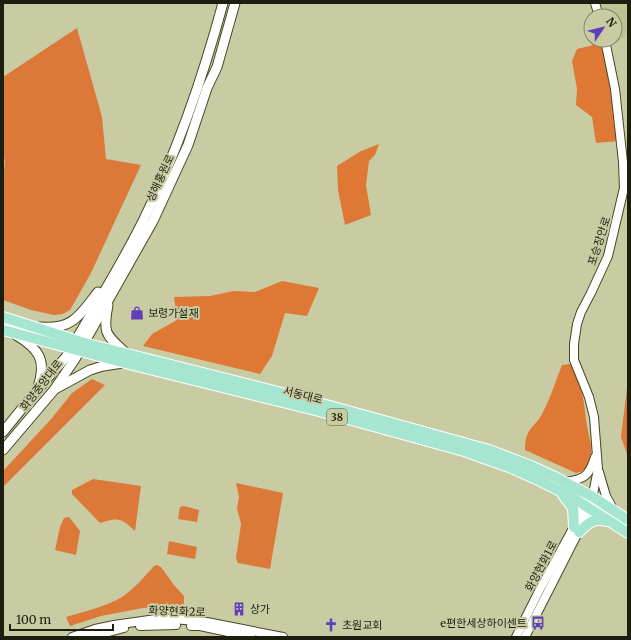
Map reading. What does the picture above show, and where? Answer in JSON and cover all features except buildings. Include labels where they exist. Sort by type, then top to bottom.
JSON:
[{"type":"main road","name":"성해홍원로","points":[[78,346],[144,220],[165,175],[207,61],[223,3]]},
{"type":"main road","name":"성해홍원로","points":[[78,346],[114,292],[153,221],[188,145],[207,88],[217,67],[235,3]]},
{"type":"main road","points":[[32,326],[45,328],[59,326],[74,321],[79,317],[121,262]]},
{"type":"main road","points":[[54,390],[90,370],[127,359],[105,329],[109,299]]},
{"type":"main road","name":"서동대로","points":[[3,317],[32,326],[78,346]]},
{"type":"main road","points":[[7,331],[29,343],[40,356],[42,370],[36,390]]},
{"type":"main road","name":"서동대로","points":[[7,331],[78,346],[464,451],[591,496],[628,520]]},
{"type":"main road","name":"화양중앙대로","points":[[3,432],[36,390],[78,346]]},
{"type":"main road","name":"화양중앙대로","points":[[3,450],[54,390],[78,346]]},
{"type":"main road","points":[[563,487],[573,508],[576,529],[596,520],[611,522]]},
{"type":"main road","name":"서동대로","points":[[563,487],[588,507],[628,533]]},
{"type":"street","name":"포승장안로","points":[[597,457],[594,417],[589,397],[574,360],[574,344],[581,312],[608,256],[624,188],[623,162],[615,89],[607,48]]},
{"type":"street","points":[[563,487],[585,476],[592,468],[597,457]]},
{"type":"street","points":[[597,457],[598,469],[606,496],[612,508],[617,513]]},
{"type":"street","points":[[591,496],[597,457]]},
{"type":"street","points":[[591,496],[598,469]]},
{"type":"street","name":"화양현화1로","points":[[516,637],[540,589],[588,507],[591,496]]},
{"type":"street","name":"화양현화1로","points":[[525,637],[576,529]]},
{"type":"street","name":"화양현화2로","points":[[72,637],[95,629],[114,625],[156,619],[173,619],[206,622],[283,637]]},
{"type":"street","name":"화양현화2로","points":[[90,637],[130,627],[172,624],[200,626],[251,637]]},
{"type":"shaded area","points":[[602,3],[628,3],[628,35],[623,38],[623,8],[603,8]]},
{"type":"shaded area","points":[[77,28],[102,117],[106,159],[141,165],[91,273],[70,310],[63,314],[54,315],[31,310],[3,300],[3,181],[5,161],[3,155],[3,77]]},
{"type":"shaded area","points":[[583,48],[603,48],[613,95],[618,141],[596,143],[592,117],[576,105],[577,89],[572,61],[577,49]]},
{"type":"shaded area","points":[[379,144],[375,155],[369,161],[366,185],[371,215],[345,225],[338,190],[337,166],[361,151]]},
{"type":"shaded area","points":[[282,281],[319,288],[307,316],[285,313],[272,356],[260,374],[143,346],[152,334],[177,320],[174,297],[210,296],[234,291],[255,292]]},
{"type":"shaded area","points":[[570,364],[578,378],[584,402],[591,449],[589,465],[584,470],[576,473],[525,450],[527,436],[540,418],[546,406],[562,365]]},
{"type":"shaded area","points":[[92,379],[105,385],[3,487],[3,471],[52,418],[72,393]]},
{"type":"shaded area","points":[[628,380],[628,457],[621,437]]},
{"type":"shaded area","points":[[93,479],[141,486],[135,531],[123,521],[116,519],[100,523],[72,494],[72,490]]},
{"type":"shaded area","points":[[236,483],[283,493],[270,569],[238,563],[236,558],[241,524],[237,508],[239,497]]},
{"type":"shaded area","points":[[184,506],[199,510],[197,522],[178,519],[180,507]]},
{"type":"shaded area","points":[[69,517],[80,531],[76,555],[55,550],[60,527],[64,518]]},
{"type":"shaded area","points":[[169,541],[197,547],[195,559],[167,554]]},
{"type":"shaded area","points":[[157,565],[161,567],[184,596],[184,607],[143,608],[101,616],[70,626],[66,617],[102,606],[122,597],[135,587],[154,566]]},
{"type":"place","name":"보령가설재","points":[[137,313]]},
{"type":"place","name":"상가","points":[[239,609]]},
{"type":"place","name":"e편한세상하이센트","points":[[538,623]]},
{"type":"place","name":"초원교회","points":[[331,625]]}]
